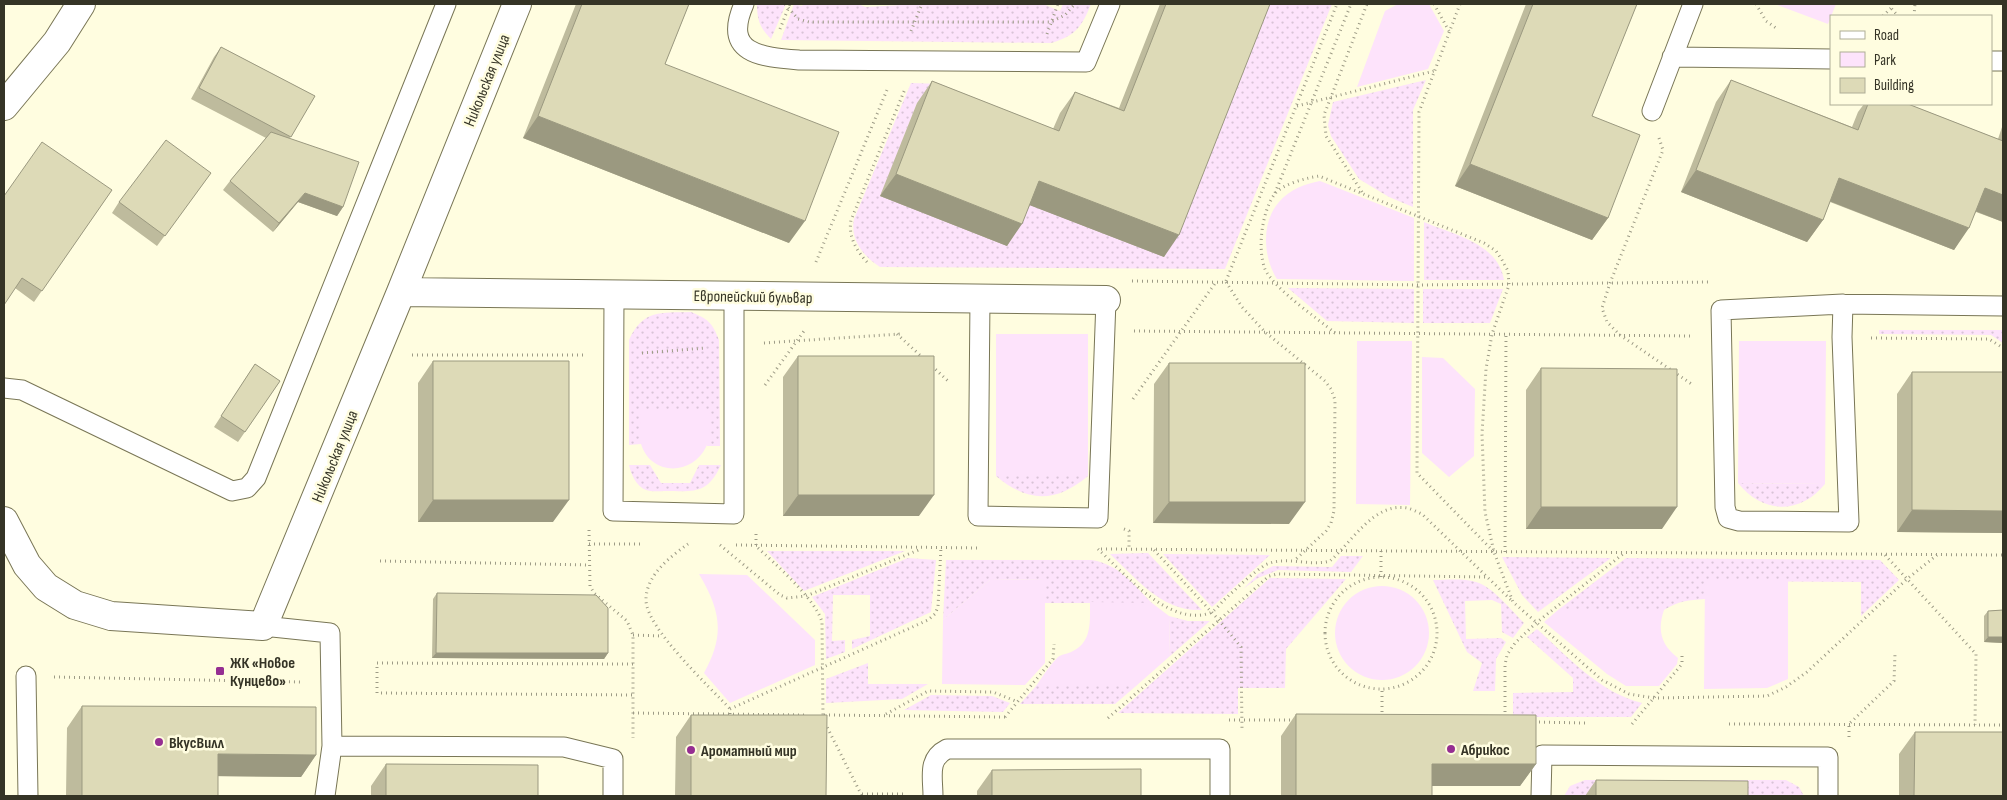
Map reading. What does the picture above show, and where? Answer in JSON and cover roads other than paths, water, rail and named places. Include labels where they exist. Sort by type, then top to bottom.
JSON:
[{"type":"street","points":[[4,106],[57,42],[81,4]]},
{"type":"street","name":"Никольская улица","points":[[264,626],[517,4]]},
{"type":"street","name":"Европейский бульвар","points":[[401,292],[1106,300]]},
{"type":"street","points":[[4,521],[27,565],[46,587],[74,605],[111,616],[264,626]]},
{"type":"lane","points":[[4,388],[22,390],[232,491],[247,488],[256,478],[446,4]]},
{"type":"lane","points":[[744,4],[737,20],[738,38],[748,50],[769,57],[800,60],[1086,62],[1110,4]]},
{"type":"lane","points":[[1652,111],[1693,4]]},
{"type":"lane","points":[[1672,57],[1830,59]]},
{"type":"lane","points":[[614,295],[613,510],[734,514],[736,346],[734,296]]},
{"type":"lane","points":[[980,298],[978,516],[1098,518],[1106,300]]},
{"type":"lane","points":[[1843,304],[1842,337],[1849,522],[1739,521],[1728,518],[1725,507],[1721,310],[1843,304],[2003,306]]},
{"type":"lane","points":[[264,626],[330,633],[332,746],[325,796]]},
{"type":"lane","points":[[26,676],[28,796]]},
{"type":"lane","points":[[332,746],[564,747],[613,759],[613,796]]},
{"type":"lane","points":[[933,795],[933,763],[937,754],[947,749],[1220,749],[1220,796]]},
{"type":"lane","points":[[1541,796],[1542,755],[1828,757],[1828,796]]},
{"type":"place","name":"ЖК «Новое Кунцево»","points":[[220,671]]},
{"type":"place","name":"ВкусВилл","points":[[159,742]]},
{"type":"place","name":"Абрикос","points":[[1451,749]]},
{"type":"place","name":"Ароматный мир","points":[[691,750]]}]
